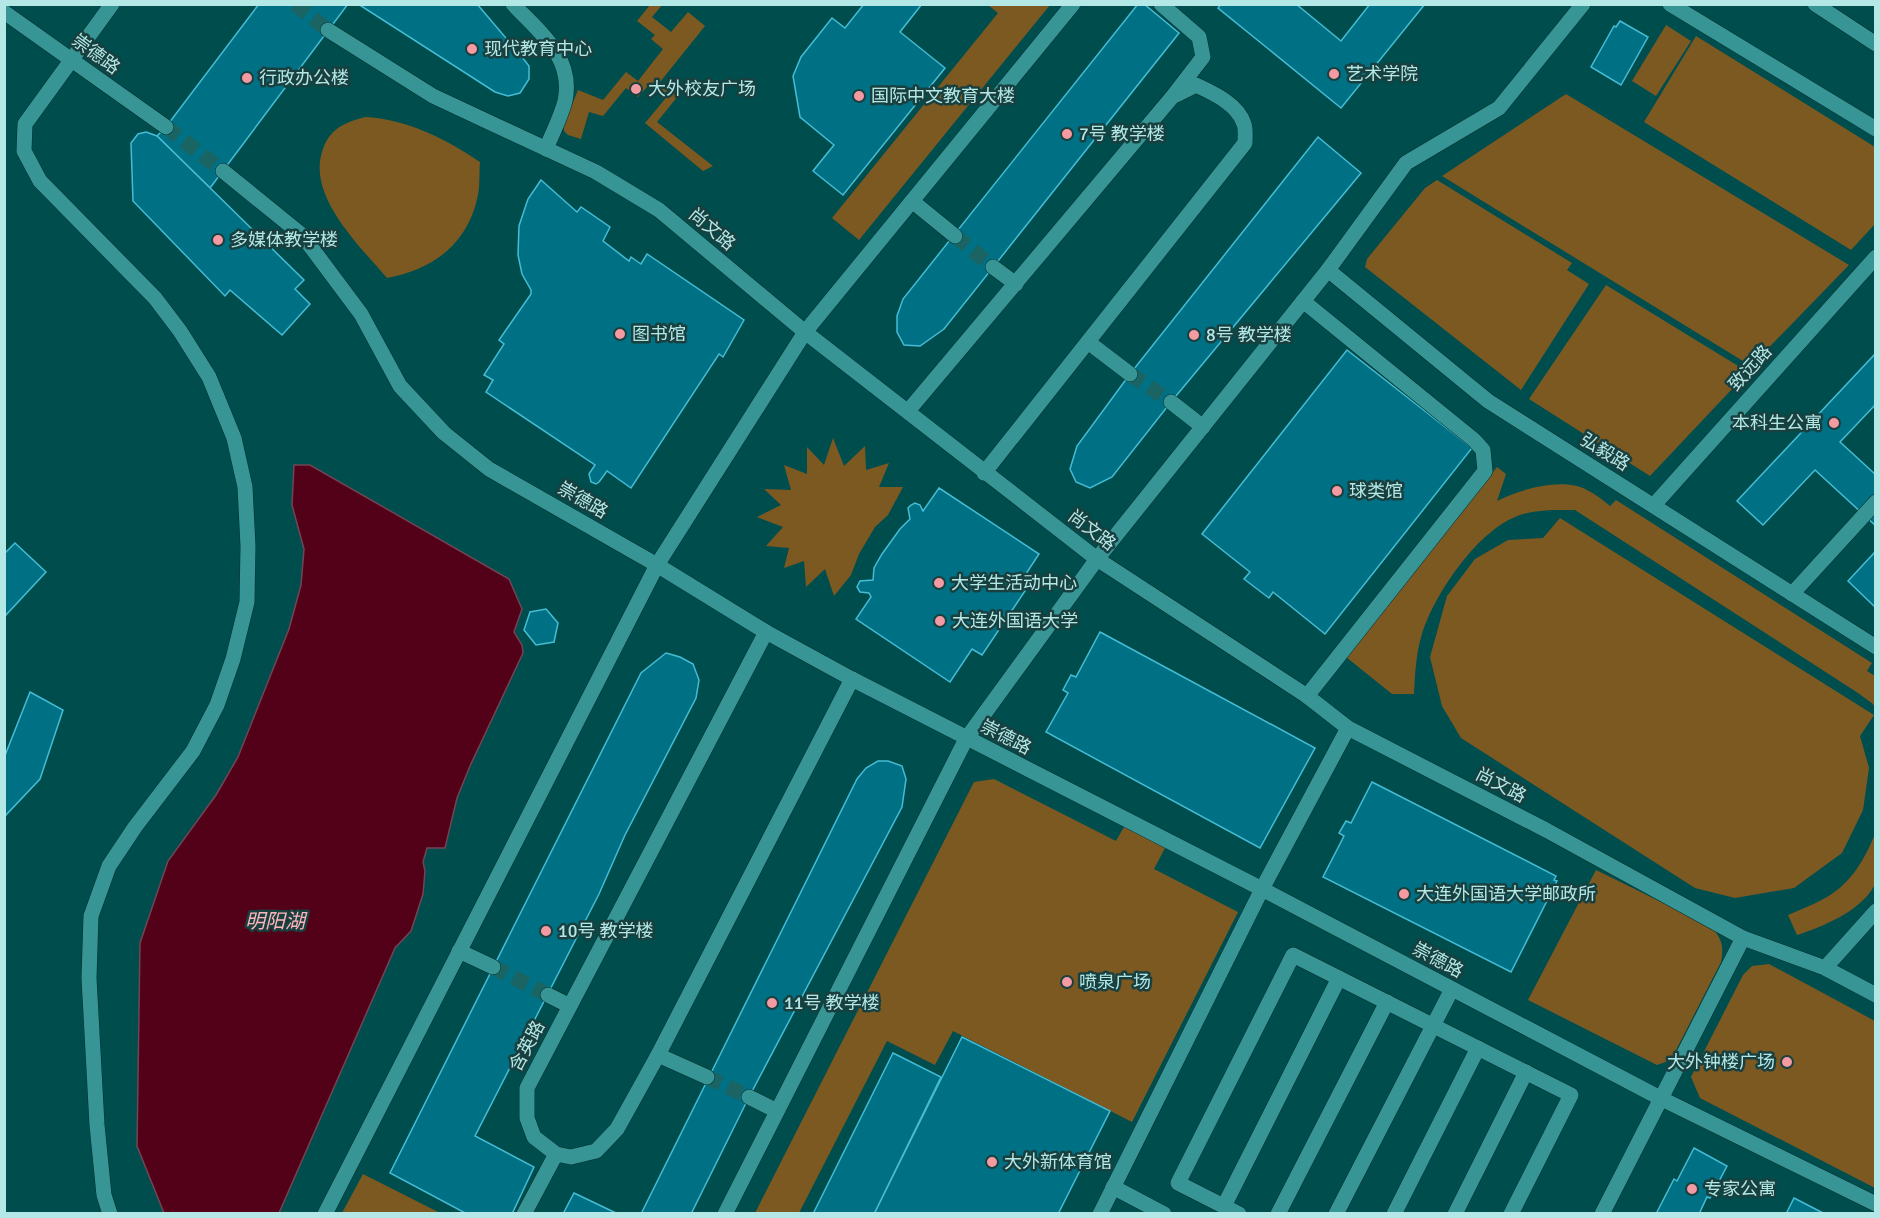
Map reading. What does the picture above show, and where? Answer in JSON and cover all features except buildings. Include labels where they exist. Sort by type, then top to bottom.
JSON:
[{"type":"street","points":[[110,1214],[104,1195],[97,1125],[89,978],[91,916],[109,866],[135,827],[193,752],[217,705],[233,659],[247,602],[248,546],[242,477],[234,438],[209,377],[180,331],[155,298],[40,181],[24,151],[25,124],[112,4]]},
{"type":"street","points":[[513,4],[557,50],[566,72],[565,101],[546,149]]},
{"type":"street","points":[[325,1214],[657,565],[805,332],[1073,4]]},
{"type":"street","points":[[908,411],[1173,96],[1203,57],[1199,37],[1161,4]]},
{"type":"street","points":[[725,1214],[966,739],[1097,559],[1328,270],[1406,163],[1499,108],[1583,4]]},
{"type":"street","points":[[1670,4],[1875,129]]},
{"type":"street","points":[[1815,4],[1875,44]]},
{"type":"street","name":"崇德路","points":[[4,12],[166,127]]},
{"type":"street","name":"尚文路","points":[[328,30],[433,96],[596,172],[659,210],[805,332],[1097,559],[1307,696],[1348,728],[1546,830],[1743,938],[1825,968],[1875,995]]},
{"type":"street","points":[[984,473],[1245,143],[1245,124],[1238,112],[1222,99],[1196,86],[1173,96]]},
{"type":"street","name":"崇德路","points":[[223,171],[302,235],[361,315],[400,386],[444,433],[489,469],[657,565],[766,632],[852,679],[1262,889],[1660,1098],[1875,1204]]},
{"type":"street","points":[[912,201],[955,236]]},
{"type":"street","name":"致远路","points":[[1654,505],[1875,257]]},
{"type":"street","points":[[993,267],[1016,284]]},
{"type":"street","name":"弘毅路","points":[[1328,270],[1488,401],[1875,647]]},
{"type":"street","points":[[1303,301],[1474,440],[1483,450],[1485,471],[1307,696]]},
{"type":"street","points":[[1088,342],[1130,374]]},
{"type":"street","points":[[1171,402],[1203,427]]},
{"type":"street","points":[[1792,594],[1875,502]]},
{"type":"street","name":"含英路","points":[[556,1154],[534,1137],[527,1118],[527,1088],[766,632]]},
{"type":"street","points":[[524,1214],[556,1154],[571,1157],[596,1151],[617,1129],[852,679]]},
{"type":"street","points":[[1100,1214],[1262,889],[1348,728]]},
{"type":"street","points":[[1825,968],[1875,911]]},
{"type":"street","points":[[1602,1214],[1743,938]]},
{"type":"street","points":[[459,951],[493,968]]},
{"type":"street","points":[[1239,1214],[1178,1183],[1293,955],[1571,1095],[1511,1214]]},
{"type":"street","points":[[1224,1206],[1339,978]]},
{"type":"street","points":[[1336,1214],[1452,989]]},
{"type":"street","points":[[548,995],[570,1006]]},
{"type":"street","points":[[1278,1214],[1387,1002]]},
{"type":"street","points":[[1394,1214],[1478,1048]]},
{"type":"street","points":[[658,1054],[707,1077]]},
{"type":"street","points":[[1455,1214],[1526,1072]]},
{"type":"street","points":[[749,1097],[777,1111]]},
{"type":"street","points":[[1113,1187],[1145,1209],[1164,1214]]},
{"type":"shaded area","name":"大外校友广场","points":[[650,5],[662,5],[652,17],[671,32],[688,12],[705,26],[660,82],[678,96],[657,122],[713,166],[703,171],[645,123],[665,99],[649,85],[638,97],[626,88],[603,116],[589,112],[581,139],[568,135],[564,131],[564,125],[578,90],[603,100],[626,72],[638,81],[663,49],[651,39],[655,35],[637,21]]},
{"type":"shaded area","points":[[988,5],[1050,5],[859,240],[832,218],[998,13]]},
{"type":"shaded area","points":[[1666,25],[1691,41],[1656,96],[1632,81]]},
{"type":"shaded area","points":[[1696,36],[1875,147],[1875,224],[1851,250],[1644,122]]},
{"type":"shaded area","points":[[1566,94],[1849,265],[1751,366],[1442,176]]},
{"type":"shaded area","points":[[365,117],[411,126],[440,138],[480,162],[479,191],[473,212],[457,240],[434,261],[404,274],[387,278],[339,220],[322,186],[320,169],[325,144],[338,128]]},
{"type":"shaded area","points":[[1437,180],[1572,263],[1567,270],[1589,284],[1521,390],[1365,267],[1367,259],[1425,188]]},
{"type":"shaded area","points":[[1606,285],[1748,372],[1650,476],[1529,399]]},
{"type":"shaded area","points":[[833,438],[844,466],[865,446],[866,470],[889,463],[879,487],[903,487],[888,515],[875,527],[859,554],[851,575],[834,596],[825,569],[806,587],[804,561],[784,568],[789,548],[766,546],[783,527],[757,517],[781,505],[764,489],[791,490],[784,465],[807,474],[807,447],[824,465]]},
{"type":"shaded area","points":[[1497,467],[1506,474],[1497,501],[1518,492],[1554,485],[1577,486],[1599,497],[1610,506],[1616,500],[1872,663],[1867,671],[1875,676],[1875,708],[1858,693],[1575,510],[1545,510],[1522,514],[1500,525],[1472,551],[1446,584],[1428,618],[1418,649],[1414,694],[1392,694],[1346,657]]},
{"type":"shaded area","points":[[1560,518],[1874,715],[1860,736],[1869,768],[1863,810],[1842,853],[1794,888],[1735,898],[1695,888],[1461,738],[1442,706],[1430,657],[1447,596],[1475,559],[1508,540],[1543,538]]},
{"type":"shaded area","points":[[994,779],[1116,841],[1124,827],[1165,848],[1154,869],[1238,912],[1132,1122],[953,1031],[935,1065],[887,1041],[799,1213],[755,1213],[974,782]]},
{"type":"shaded area","points":[[1875,834],[1876,882],[1868,895],[1840,917],[1797,935],[1788,915],[1822,900],[1843,885],[1862,861]]},
{"type":"shaded area","points":[[1596,870],[1710,926],[1721,942],[1721,962],[1671,1060],[1657,1065],[1528,1000]]},
{"type":"shaded area","name":"大外钟楼广场","points":[[1769,964],[1875,1021],[1875,1188],[1700,1098],[1691,1077],[1743,975],[1752,966]]},
{"type":"shaded area","points":[[363,1174],[440,1213],[342,1213]]},
{"type":"water","name":"明阳湖","points":[[294,465],[310,465],[509,579],[522,609],[514,632],[522,645],[523,653],[457,798],[445,848],[427,848],[423,862],[425,871],[423,894],[411,931],[395,948],[279,1213],[164,1213],[137,1146],[140,943],[168,861],[216,795],[238,757],[289,629],[301,585],[304,549],[292,505]]},
{"type":"tunnel","points":[[295,4],[328,30]]},
{"type":"tunnel","points":[[166,127],[223,171]]},
{"type":"tunnel","points":[[955,236],[993,267]]},
{"type":"tunnel","points":[[1130,374],[1171,402]]},
{"type":"tunnel","points":[[493,967],[548,995]]},
{"type":"tunnel","points":[[707,1077],[749,1097]]},
{"type":"place","name":"现代教育中心","points":[[472,49]]},
{"type":"place","name":"艺术学院","points":[[1334,74]]},
{"type":"place","name":"行政办公楼","points":[[247,78]]},
{"type":"place","name":"大外校友广场","points":[[636,89]]},
{"type":"place","name":"国际中文教育大楼","points":[[859,96]]},
{"type":"place","name":"7号 教学楼","points":[[1067,134]]},
{"type":"place","name":"多媒体教学楼","points":[[218,240]]},
{"type":"place","name":"图书馆","points":[[620,334]]},
{"type":"place","name":"8号 教学楼","points":[[1194,335]]},
{"type":"place","name":"本科生公寓","points":[[1834,423]]},
{"type":"place","name":"球类馆","points":[[1337,491]]},
{"type":"place","name":"大学生活动中心","points":[[939,583]]},
{"type":"place","name":"大连外国语大学","points":[[940,621]]},
{"type":"place","name":"大连外国语大学邮政所","points":[[1404,894]]},
{"type":"place","name":"10号 教学楼","points":[[546,931]]},
{"type":"place","name":"喷泉广场","points":[[1067,982]]},
{"type":"place","name":"11号 教学楼","points":[[772,1003]]},
{"type":"place","name":"大外钟楼广场","points":[[1787,1062]]},
{"type":"place","name":"大外新体育馆","points":[[992,1162]]},
{"type":"place","name":"专家公寓","points":[[1692,1189]]}]
